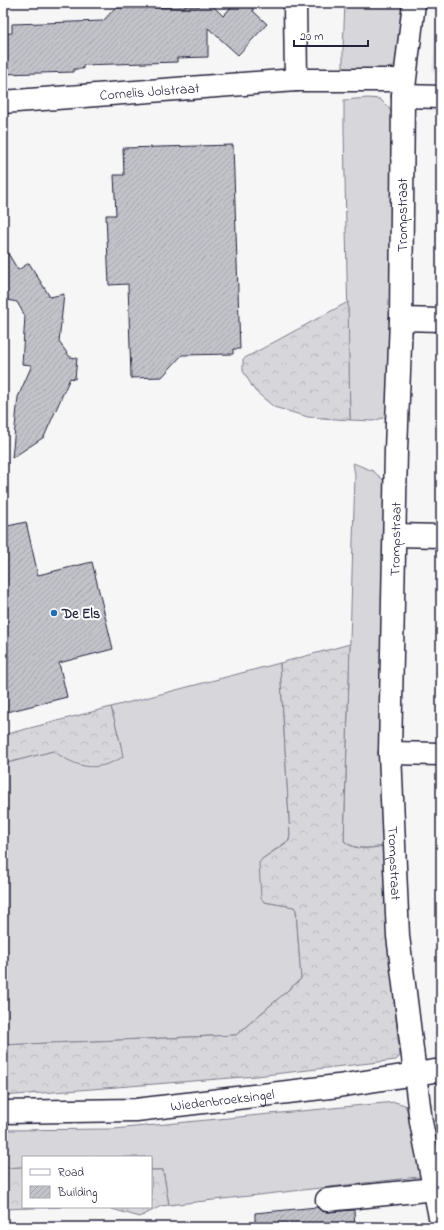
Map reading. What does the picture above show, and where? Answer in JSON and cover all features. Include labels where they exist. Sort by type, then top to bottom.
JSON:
[{"type":"street","points":[[295,3],[296,80]]},
{"type":"street","name":"Trompstraat","points":[[414,3],[403,88],[401,319],[396,450],[390,752],[398,936],[421,1122],[441,1222]]},
{"type":"street","name":"Cornelis Jolstraat","points":[[3,102],[296,80],[403,88],[441,97]]},
{"type":"street","points":[[401,319],[441,320]]},
{"type":"street","points":[[395,535],[441,536]]},
{"type":"street","points":[[390,752],[441,754]]},
{"type":"street","name":"Wiedenbroeksingel","points":[[3,1112],[136,1110],[338,1086],[441,1070]]},
{"type":"street","points":[[327,1200],[435,1189]]},
{"type":"shaded area","points":[[438,3],[441,3],[441,73],[432,72]]},
{"type":"green space","points":[[345,3],[405,3],[403,39],[399,57],[390,69],[374,73],[343,76]]},
{"type":"green space","points":[[368,98],[380,99],[389,108],[397,126],[389,416],[373,421],[350,420],[344,129],[344,100]]},
{"type":"green space","points":[[348,302],[350,420],[308,417],[274,407],[255,391],[243,371],[243,359]]},
{"type":"green space","points":[[353,463],[373,471],[388,484],[385,846],[369,848],[359,848],[344,841],[355,475]]},
{"type":"green space","points":[[350,644],[344,841],[354,847],[359,848],[385,846],[389,952],[400,1056],[396,1060],[256,1076],[3,1096],[3,1045],[236,1035],[301,979],[296,910],[294,907],[264,902],[261,898],[259,863],[262,859],[289,841],[290,835],[280,663]]},
{"type":"green space","points":[[280,663],[290,835],[289,840],[262,859],[264,902],[294,907],[296,910],[301,979],[236,1035],[3,1045],[3,764],[53,751],[57,753],[121,746],[111,707]]},
{"type":"green space","points":[[111,707],[123,757],[113,762],[95,767],[79,765],[53,751],[3,764],[3,735]]},
{"type":"green space","points":[[395,1102],[405,1105],[427,1176],[169,1205],[163,1170],[152,1170],[152,1156],[22,1156],[22,1167],[3,1168],[3,1130],[114,1129]]},
{"type":"green space","points":[[22,1167],[22,1208],[32,1208],[3,1209],[3,1168]]},
{"type":"green space","points":[[152,1170],[163,1170],[169,1205],[161,1206],[140,1217],[108,1208],[152,1208]]},
{"type":"building","points":[[202,3],[210,3],[223,16],[235,3],[253,3],[253,11],[267,24],[238,55],[208,28],[208,57],[177,58],[177,62],[83,65],[83,69],[74,69],[74,72],[3,74],[3,34],[12,33],[12,24],[103,21],[115,8],[185,7],[200,6]]},
{"type":"building","points":[[233,145],[240,349],[233,349],[233,354],[182,355],[162,377],[131,378],[128,284],[109,285],[106,215],[116,215],[114,175],[124,175],[123,148]]},
{"type":"building","points":[[3,245],[18,270],[29,263],[50,297],[64,294],[59,342],[70,357],[77,358],[75,379],[70,378],[44,437],[12,458],[18,397],[32,365],[22,364],[25,316],[17,302],[3,299]]},
{"type":"building","name":"De Els","points":[[26,522],[38,575],[92,562],[113,649],[59,663],[67,697],[3,713],[3,527]]},
{"type":"building","points":[[317,1207],[322,1211],[328,1212],[354,1210],[355,1227],[255,1227],[255,1213]]},
{"type":"place","name":"De Els","points":[[54,613]]}]
